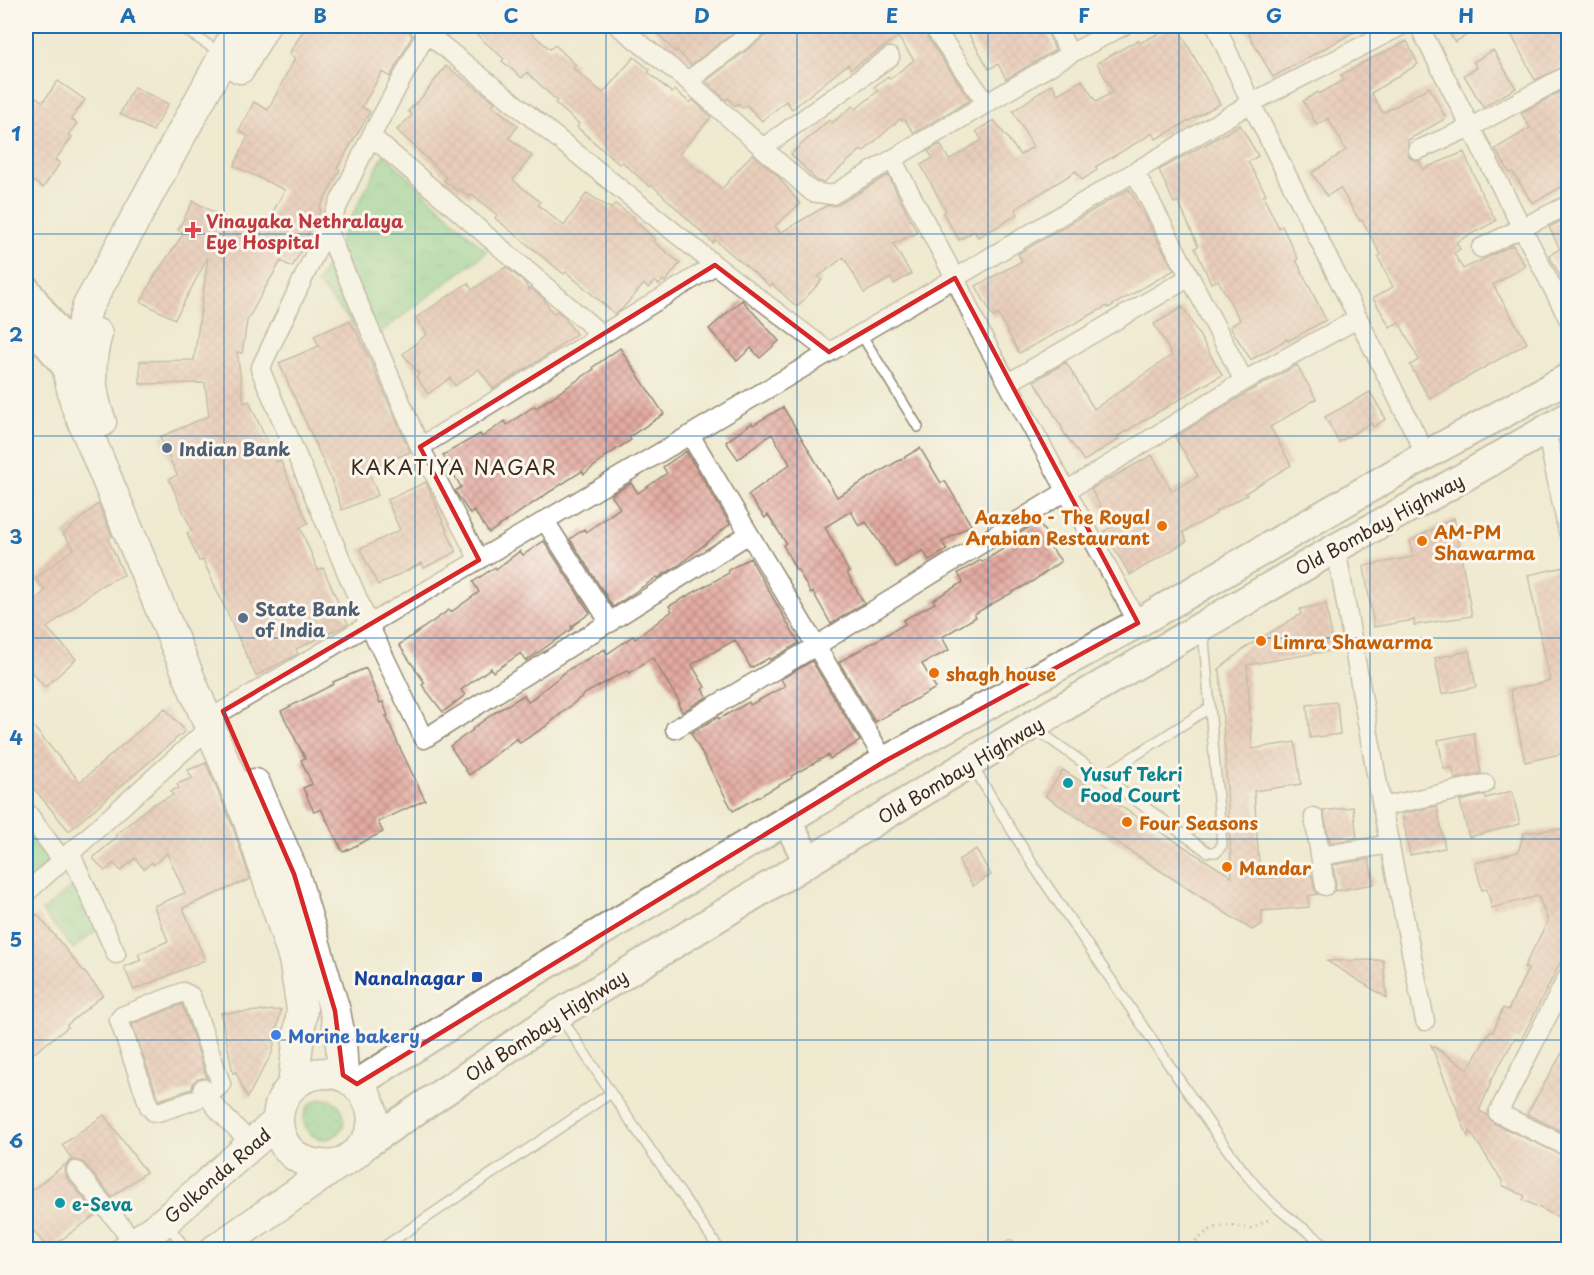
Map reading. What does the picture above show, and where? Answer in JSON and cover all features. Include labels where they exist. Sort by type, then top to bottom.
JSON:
[{"type":"highway","points":[[240,26],[88,306],[78,366],[76,405],[217,719],[294,874],[334,1011],[350,1079]]},
{"type":"highway","points":[[78,366],[95,340],[119,279],[264,26]]},
{"type":"highway","points":[[78,366],[217,719],[294,959],[302,1009],[293,1085]]},
{"type":"highway","points":[[215,1250],[338,1165],[352,1158],[365,1145],[372,1130],[373,1116],[369,1100],[350,1079],[332,1072],[316,1073],[293,1085]]},
{"type":"highway","name":"Golkonda Road","points":[[293,1085],[280,1105],[279,1130],[285,1145],[293,1155],[307,1164],[321,1167],[338,1165]]},
{"type":"highway","name":"Golkonda Road","points":[[131,1246],[165,1221],[278,1121]]},
{"type":"main road","name":"Old Bombay Highway","points":[[350,1079],[531,974],[885,761],[1138,623],[1426,455],[1569,378]]},
{"type":"main road","name":"Old Bombay Highway","points":[[365,1145],[559,1014],[1031,726],[1336,548],[1557,424]]},
{"type":"main road","points":[[787,820],[808,862]]},
{"type":"street","points":[[688,81],[760,26]]},
{"type":"street","points":[[933,26],[986,103]]},
{"type":"street","points":[[1056,26],[1070,54]]},
{"type":"street","points":[[631,29],[812,192],[832,195],[1070,54],[1123,26]]},
{"type":"street","points":[[1215,26],[1357,319],[1426,455]]},
{"type":"street","points":[[26,893],[217,719],[369,625],[1251,103],[1401,26]]},
{"type":"street","points":[[1419,26],[1569,318]]},
{"type":"street","points":[[749,534],[424,739],[369,625],[260,369],[326,227],[423,29],[715,265],[829,352]]},
{"type":"street","points":[[764,147],[890,57]]},
{"type":"street","points":[[1418,150],[1471,127],[1569,75]]},
{"type":"street","points":[[370,136],[602,335]]},
{"type":"street","points":[[892,159],[955,278],[979,330],[1138,623]]},
{"type":"street","points":[[1135,171],[1244,381]]},
{"type":"street","points":[[1481,248],[1569,205]]},
{"type":"street","points":[[326,227],[420,447],[479,560]]},
{"type":"street","points":[[420,447],[715,265]]},
{"type":"street","points":[[1008,383],[1190,277]]},
{"type":"street","points":[[26,285],[78,366]]},
{"type":"street","points":[[675,729],[816,646],[1244,381],[1357,319]]},
{"type":"street","points":[[26,322],[78,366]]},
{"type":"street","points":[[1557,424],[1569,532]]},
{"type":"street","points":[[690,435],[885,761]]},
{"type":"street","points":[[545,521],[610,623]]},
{"type":"street","points":[[1336,548],[1382,807],[1425,1020]]},
{"type":"street","points":[[1382,807],[1485,784]]},
{"type":"street","points":[[26,811],[66,856],[116,954]]},
{"type":"street","points":[[1314,817],[1325,886]]},
{"type":"street","points":[[1321,856],[1390,844]]},
{"type":"street","points":[[1569,976],[1498,1113],[1569,1147]]},
{"type":"street","points":[[183,992],[189,993],[221,1084],[219,1088],[205,1091],[158,1112],[151,1110],[119,1023],[122,1016],[183,992]]},
{"type":"street","points":[[205,1091],[219,1111],[252,1144]]},
{"type":"street","points":[[76,1171],[131,1246]]},
{"type":"lane","points":[[179,26],[223,54]]},
{"type":"lane","points":[[861,334],[918,427]]},
{"type":"lane","points":[[1031,726],[1208,852],[1217,852],[1222,845],[1202,627]]},
{"type":"lane","points":[[1103,776],[1209,708]]},
{"type":"lane","points":[[970,763],[1035,868],[1213,1129],[1249,1177],[1278,1209],[1329,1248]]},
{"type":"lane","points":[[559,1014],[720,1250]]},
{"type":"lane","points":[[379,1250],[611,1093]]},
{"type":"lane","points":[[165,1221],[187,1250]]},
{"type":"lane","points":[[1005,1250],[1010,1245],[1014,1250]]},
{"type":"path","points":[[1187,1250],[1207,1230],[1231,1224],[1250,1229],[1268,1221],[1278,1209]]},
{"type":"highlighted area","points":[[715,265],[829,352],[955,278],[1138,623],[885,761],[357,1084],[343,1075],[335,1011],[294,874],[223,711],[479,560],[420,447]]},
{"type":"green space","points":[[384,154],[487,252],[369,341],[317,284]]},
{"type":"green space","points":[[26,822],[55,859],[26,885]]},
{"type":"green space","points":[[79,881],[99,928],[73,949],[42,911]]},
{"type":"green space","points":[[324,1099],[338,1105],[344,1119],[338,1133],[324,1139],[310,1133],[304,1119],[310,1105]]},
{"type":"building","points":[[306,26],[403,26],[412,36],[390,77],[382,72],[362,107],[370,112],[337,168],[340,170],[319,209],[321,210],[306,238],[308,239],[292,267],[281,261],[247,321],[242,353],[237,352],[244,403],[249,401],[276,462],[280,460],[308,523],[300,527],[318,570],[323,568],[348,624],[296,649],[298,654],[256,676],[203,560],[199,561],[187,533],[192,531],[169,479],[177,475],[160,437],[209,416],[205,383],[140,384],[140,361],[194,360],[208,257],[175,319],[141,302],[154,277],[184,233],[178,230],[193,201],[259,237],[285,190],[234,166],[248,136],[239,131],[254,102],[268,110],[295,58],[289,54]]},
{"type":"building","points":[[467,26],[523,26],[550,49],[555,45],[576,65],[573,68],[603,93],[634,57],[672,93],[675,90],[690,103],[693,100],[711,117],[679,154],[701,173],[722,189],[752,154],[777,175],[800,204],[775,226],[780,233],[826,206],[838,205],[888,175],[917,233],[893,244],[911,274],[894,284],[891,278],[864,293],[844,257],[818,277],[822,280],[797,307],[772,284],[770,286],[715,240],[713,243],[652,185],[650,187],[622,162],[619,164],[577,127],[579,124],[555,103],[557,101],[527,72],[522,78]]},
{"type":"building","points":[[651,26],[742,26],[691,65],[677,50],[675,52]]},
{"type":"building","points":[[771,26],[922,26],[970,100],[914,133],[904,119],[902,121],[900,119],[824,182],[817,181],[791,154],[829,120],[832,123],[853,106],[856,109],[878,91],[874,87],[888,76],[890,79],[914,60],[898,37],[851,69],[848,64],[792,109],[786,101],[762,121],[747,105],[743,108],[738,103],[735,106],[706,81],[767,35]]},
{"type":"building","points":[[964,26],[1045,26],[1055,50],[1006,79],[998,64],[989,69]]},
{"type":"building","points":[[1177,26],[1220,104],[1156,139],[1153,133],[1095,167],[1097,170],[1082,180],[1076,171],[1015,209],[1018,214],[995,228],[978,237],[974,231],[959,240],[943,213],[946,211],[921,165],[933,158],[928,151],[940,144],[949,160],[982,140],[976,131],[994,120],[1020,155],[1033,147],[1013,111],[1052,84],[1058,94],[1082,80],[1096,102],[1113,92],[1097,63],[1138,40],[1140,43]]},
{"type":"building","points":[[1244,26],[1365,26],[1273,77]]},
{"type":"building","points":[[1445,26],[1482,26],[1455,42]]},
{"type":"building","points":[[1507,26],[1569,26],[1569,64],[1535,80]]},
{"type":"building","points":[[1407,41],[1418,64],[1371,93],[1383,113],[1429,87],[1446,118],[1408,140],[1408,155],[1419,161],[1423,169],[1464,152],[1496,221],[1456,242],[1460,249],[1454,253],[1463,269],[1513,245],[1525,266],[1493,285],[1527,343],[1430,399],[1410,365],[1419,360],[1399,322],[1390,327],[1373,298],[1393,287],[1378,257],[1381,255],[1362,220],[1360,221],[1340,188],[1327,196],[1312,173],[1346,150],[1328,118],[1317,125],[1303,101],[1344,80],[1341,75]]},
{"type":"building","points":[[1493,50],[1516,88],[1483,107],[1464,75],[1477,68],[1473,62]]},
{"type":"building","points":[[446,66],[495,102],[492,105],[518,126],[509,138],[532,156],[513,180],[540,202],[538,205],[564,226],[587,193],[611,209],[615,204],[635,218],[634,220],[655,239],[653,241],[680,263],[665,282],[663,280],[659,285],[655,281],[648,288],[644,284],[615,314],[566,272],[564,274],[495,218],[497,215],[472,194],[469,197],[460,189],[457,191],[444,180],[446,177],[397,130],[412,115],[408,111]]},
{"type":"building","points":[[58,81],[85,100],[71,119],[77,123],[68,135],[72,137],[55,160],[60,163],[43,188],[26,176],[26,90],[43,102]]},
{"type":"building","points":[[134,87],[168,104],[153,131],[120,114]]},
{"type":"building","points":[[1569,87],[1569,125],[1558,131],[1569,149],[1569,183],[1532,203],[1513,172],[1510,173],[1495,149],[1530,128],[1521,113]]},
{"type":"building","points":[[1240,125],[1258,156],[1248,162],[1266,194],[1263,196],[1279,228],[1282,226],[1326,320],[1251,360],[1230,327],[1240,320],[1218,280],[1211,283],[1178,201],[1174,203],[1159,170]]},
{"type":"building","points":[[1129,189],[1174,270],[1108,308],[1107,306],[1019,353],[998,314],[993,317],[976,286],[1022,261],[1018,254]]},
{"type":"building","points":[[1569,217],[1569,292],[1549,255],[1560,249],[1549,227]]},
{"type":"building","points":[[506,267],[524,282],[529,290],[531,288],[544,299],[553,314],[557,311],[564,317],[576,334],[493,389],[479,369],[455,386],[450,378],[428,394],[416,377],[419,374],[403,354],[427,334],[416,318],[468,283],[472,290]]},
{"type":"building","points":[[742,300],[779,341],[760,358],[751,348],[737,361],[709,329]]},
{"type":"building","points":[[1183,307],[1222,375],[1117,437],[1119,439],[1084,461],[1062,430],[1034,381],[1066,362],[1094,409],[1172,355],[1154,324]]},
{"type":"building","points":[[349,321],[364,347],[410,452],[368,470],[378,495],[342,510],[333,483],[279,363],[319,346],[314,336]]},
{"type":"building","points":[[620,348],[664,414],[629,437],[631,440],[603,458],[584,474],[582,471],[489,533],[474,511],[470,514],[455,491],[461,487],[443,455],[480,434],[482,437],[505,421],[507,425],[534,406],[536,408],[594,369],[593,367]]},
{"type":"building","points":[[1297,365],[1316,399],[1270,427],[1291,465],[1245,493],[1247,495],[1183,532],[1187,541],[1130,575],[1104,531],[1112,527],[1091,489],[1152,455],[1172,491],[1198,476],[1175,437]]},
{"type":"building","points":[[1370,392],[1386,419],[1373,427],[1371,423],[1339,442],[1325,417]]},
{"type":"building","points":[[783,407],[837,497],[920,448],[941,483],[945,481],[971,525],[942,542],[947,550],[929,560],[923,550],[896,567],[866,522],[859,526],[851,511],[825,527],[864,603],[831,624],[813,592],[811,594],[796,570],[783,545],[786,543],[768,515],[765,518],[748,495],[790,464],[772,434],[738,459],[726,442],[752,423],[753,425]]},
{"type":"building","points":[[686,451],[730,524],[679,565],[613,607],[570,539],[584,529],[586,532],[620,508],[611,495],[631,483],[638,493],[667,473],[663,467]]},
{"type":"building","points":[[426,482],[456,552],[424,568],[422,563],[378,585],[360,549],[400,530],[387,500]]},
{"type":"building","points":[[98,504],[112,536],[108,539],[124,575],[100,586],[47,628],[76,659],[45,687],[26,666],[26,609],[45,591],[35,579],[74,548],[63,534]]},
{"type":"building","points":[[1454,518],[1472,616],[1414,625],[1414,620],[1374,627],[1364,566],[1413,557],[1410,541]]},
{"type":"building","points":[[1038,522],[1052,542],[1049,545],[1061,561],[1033,581],[974,614],[976,617],[942,637],[949,650],[922,664],[936,688],[875,722],[839,662],[905,624],[903,620],[935,603],[933,600],[963,582],[958,573],[981,560],[982,562],[1016,541],[1013,537]]},
{"type":"building","points":[[544,541],[590,613],[526,661],[521,653],[493,672],[491,668],[461,690],[465,695],[443,712],[422,685],[425,683],[399,645],[479,592],[473,582],[495,567],[496,569],[520,551],[523,555]]},
{"type":"building","points":[[750,558],[799,643],[751,668],[735,640],[694,663],[692,665],[705,687],[702,689],[707,697],[682,712],[678,704],[680,703],[652,657],[630,673],[628,670],[586,693],[545,727],[520,743],[517,738],[469,775],[450,746],[472,729],[524,695],[528,702],[569,669],[605,649],[607,654],[633,636],[635,639],[672,611],[669,606],[729,573],[728,570]]},
{"type":"building","points":[[1569,566],[1569,752],[1525,762],[1510,690],[1550,681],[1528,575]]},
{"type":"building","name":"Yusuf Tekri Food Court","points":[[1326,604],[1334,650],[1247,665],[1252,749],[1295,742],[1301,784],[1254,791],[1260,879],[1312,875],[1314,888],[1318,894],[1308,896],[1309,907],[1262,911],[1262,924],[1252,930],[1045,796],[1063,770],[1232,877],[1220,669],[1218,670],[1246,647],[1301,614],[1300,609]]},
{"type":"building","points":[[1469,651],[1476,687],[1442,694],[1435,658]]},
{"type":"building","points":[[812,661],[860,741],[830,759],[828,755],[733,811],[691,733],[718,717],[719,719],[749,702],[750,705],[785,686],[781,679]]},
{"type":"building","points":[[366,668],[425,800],[378,822],[383,832],[343,852],[321,809],[314,812],[303,788],[312,784],[301,760],[305,758],[281,711],[334,684],[333,682]]},
{"type":"building","points":[[1337,702],[1340,734],[1310,738],[1307,705]]},
{"type":"building","points":[[165,708],[185,731],[69,831],[26,779],[26,718],[80,782]]},
{"type":"building","points":[[1474,733],[1481,773],[1455,779],[1452,767],[1444,769],[1438,740]]},
{"type":"building","points":[[206,763],[233,827],[250,879],[183,908],[205,960],[134,990],[124,967],[141,960],[138,954],[168,941],[154,906],[185,893],[167,853],[153,865],[152,862],[144,869],[135,858],[121,871],[114,863],[105,871],[93,858],[150,806],[173,795],[171,791],[179,788],[177,784],[192,778],[188,770]]},
{"type":"building","points":[[1512,791],[1520,824],[1469,837],[1460,801],[1485,795],[1486,798]]},
{"type":"building","points":[[1437,806],[1445,848],[1410,855],[1402,814]]},
{"type":"building","points":[[1353,807],[1357,838],[1330,843],[1323,811]]},
{"type":"building","points":[[1569,829],[1569,946],[1521,1040],[1515,1038],[1490,1082],[1479,1111],[1487,1115],[1493,1123],[1569,1158],[1569,1222],[1523,1200],[1525,1196],[1502,1185],[1503,1182],[1470,1131],[1468,1137],[1431,1045],[1468,1069],[1490,1031],[1493,1032],[1503,1008],[1508,1010],[1528,969],[1524,967],[1548,921],[1538,896],[1492,908],[1487,889],[1482,890],[1475,863],[1518,852],[1524,833]]},
{"type":"building","points":[[976,849],[991,875],[973,886],[958,860]]},
{"type":"building","points":[[1369,859],[1374,884],[1335,891],[1333,865]]},
{"type":"building","points":[[37,914],[103,995],[67,1025],[68,1027],[26,1059],[26,923]]},
{"type":"building","points":[[1383,960],[1387,998],[1327,961]]},
{"type":"building","points":[[182,1004],[207,1078],[197,1079],[192,1089],[159,1100],[132,1024]]},
{"type":"building","points":[[281,1010],[272,1053],[247,1098],[236,1072],[233,1073],[221,1013]]},
{"type":"building","points":[[1569,1041],[1569,1135],[1527,1114]]},
{"type":"building","points":[[104,1115],[146,1172],[112,1197],[84,1163],[75,1160],[69,1162],[65,1168],[67,1178],[97,1214],[48,1249],[26,1221],[26,1195],[72,1159],[62,1145]]},
{"type":"place","name":"Vinayaka Nethralaya Eye Hospital","points":[[193,230]]},
{"type":"place","name":"Indian Bank","points":[[167,448]]},
{"type":"place","name":"Aazebo - The Royal Arabian Restaurant","points":[[1162,526]]},
{"type":"place","name":"AM-PM Shawarma","points":[[1422,541]]},
{"type":"place","name":"State Bank of India","points":[[243,618]]},
{"type":"place","name":"Limra Shawarma","points":[[1261,641]]},
{"type":"place","name":"shagh house","points":[[934,673]]},
{"type":"place","name":"Yusuf Tekri Food Court","points":[[1068,783]]},
{"type":"place","name":"Four Seasons","points":[[1127,822]]},
{"type":"place","name":"Mandar","points":[[1227,867]]},
{"type":"place","name":"Nanalnagar","points":[[477,977]]},
{"type":"place","name":"Morine bakery","points":[[276,1035]]},
{"type":"place","name":"e-Seva","points":[[60,1203]]},
{"type":"district","name":"KAKATIYA NAGAR","points":[[454,467]]}]
